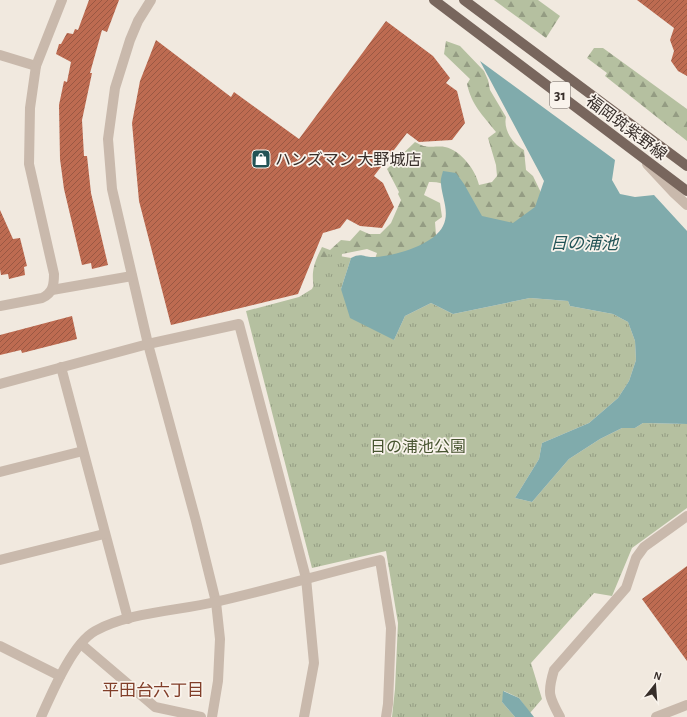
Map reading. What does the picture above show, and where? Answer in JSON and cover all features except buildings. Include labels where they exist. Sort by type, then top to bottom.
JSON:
[{"type":"main road","name":"福岡筑紫野線","points":[[434,0],[687,191]]},
{"type":"main road","name":"福岡筑紫野線","points":[[464,0],[687,166]]},
{"type":"street","points":[[0,306],[42,298],[48,295],[52,290],[54,274],[29,164],[30,108],[36,66],[62,0]]},
{"type":"street","points":[[151,0],[138,21],[130,40],[115,88],[108,139],[112,189],[148,344],[196,521],[216,602],[220,640],[218,680],[212,717]]},
{"type":"street","points":[[0,55],[36,66]]},
{"type":"street","points":[[638,154],[687,205]]},
{"type":"street","points":[[52,290],[132,276]]},
{"type":"street","points":[[0,384],[148,344],[239,324],[306,578],[314,663],[304,717]]},
{"type":"street","points":[[61,367],[104,534],[128,619]]},
{"type":"street","points":[[0,472],[83,451]]},
{"type":"street","points":[[560,717],[549,697],[550,682],[554,670],[626,588],[636,558],[644,547],[687,516]]},
{"type":"street","points":[[0,560],[104,534]]},
{"type":"street","points":[[41,717],[60,676],[81,644],[94,631],[128,619],[216,602],[380,560],[391,628],[388,704],[386,717]]},
{"type":"street","points":[[81,644],[155,707],[201,717]]},
{"type":"street","points":[[0,646],[60,676]]},
{"type":"street","points":[[656,717],[687,706]]},
{"type":"green space","points":[[494,0],[538,0],[560,16],[546,38]]},
{"type":"green space","points":[[446,41],[460,46],[484,71],[490,90],[506,117],[505,122],[507,132],[516,144],[524,150],[526,170],[533,176],[544,199],[523,223],[490,231],[471,207],[456,192],[448,186],[429,182],[424,195],[440,203],[442,217],[435,222],[437,248],[374,262],[377,253],[367,249],[342,254],[340,274],[318,304],[314,288],[313,275],[315,262],[322,247],[330,250],[341,240],[350,241],[360,230],[369,234],[380,234],[391,223],[401,200],[398,194],[399,192],[387,169],[415,142],[427,147],[445,147],[457,152],[467,162],[475,174],[479,185],[492,182],[497,176],[496,165],[488,138],[496,132],[478,110],[469,92],[467,84],[470,79],[444,54]]},
{"type":"green space","points":[[594,48],[603,48],[687,109],[687,141],[605,76],[607,73],[587,58]]},
{"type":"green space","name":"日の浦池公園","points":[[328,254],[351,258],[341,289],[394,340],[405,316],[431,303],[453,314],[530,298],[568,301],[570,306],[613,314],[628,322],[635,341],[636,360],[629,381],[618,398],[589,423],[542,443],[539,459],[515,498],[532,502],[569,459],[600,439],[622,428],[635,428],[643,423],[687,424],[687,508],[632,548],[612,596],[594,593],[531,663],[542,699],[530,713],[519,698],[504,691],[502,702],[515,717],[392,717],[395,689],[398,623],[386,551],[312,568],[246,311],[299,297],[312,289]]},
{"type":"water","name":"日の浦池","points":[[480,61],[615,160],[612,180],[620,194],[635,197],[654,195],[687,231],[687,424],[643,423],[635,428],[622,428],[600,439],[569,459],[532,502],[515,498],[539,459],[542,443],[589,423],[618,398],[629,381],[636,360],[635,341],[628,322],[613,314],[570,306],[568,301],[530,298],[453,314],[431,303],[405,316],[394,340],[350,318],[341,289],[351,258],[358,255],[371,257],[402,252],[423,244],[438,233],[443,226],[446,216],[441,182],[443,171],[456,173],[482,216],[513,223],[535,207],[544,181]]},
{"type":"water","points":[[503,691],[519,698],[534,717],[515,717],[502,702]]},
{"type":"place","name":"ハンズマン 大野城店","points":[[261,159]]},
{"type":"district","name":"平田台六丁目","points":[[153,690]]}]
